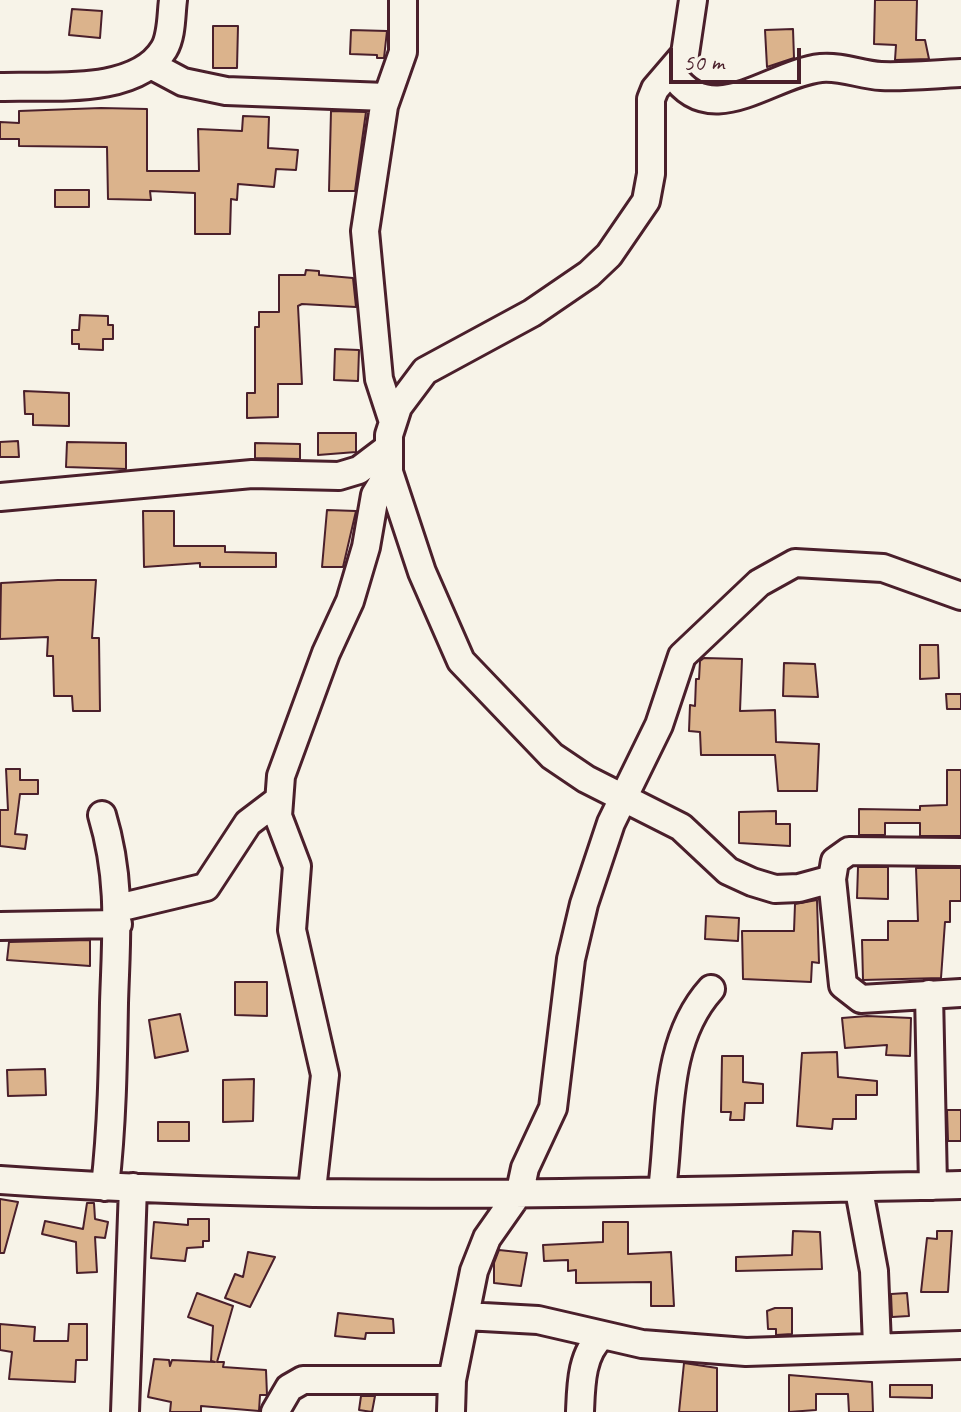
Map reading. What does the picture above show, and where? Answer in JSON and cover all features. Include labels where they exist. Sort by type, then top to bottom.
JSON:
[{"type":"street","points":[[0,87],[118,81],[135,76],[151,65],[165,49],[173,0]]},
{"type":"street","points":[[403,0],[403,52],[386,97],[370,182],[365,247],[390,448],[422,572],[461,661],[552,756],[624,799],[681,827],[728,871],[775,889],[799,888],[832,879]]},
{"type":"street","points":[[312,1190],[325,1075],[292,930],[296,856],[280,826],[277,801],[284,768],[326,653],[350,601],[366,547],[375,495],[407,393],[425,371],[532,313],[589,274],[616,246],[646,201],[651,174],[651,99],[661,82],[672,73],[688,43],[693,0]]},
{"type":"street","points":[[151,65],[183,82],[226,91],[386,97]]},
{"type":"street","points":[[672,73],[682,88],[693,96],[717,97],[745,96],[821,68],[884,76],[961,73]]},
{"type":"street","points":[[0,497],[252,474],[339,476],[359,470],[390,448]]},
{"type":"street","points":[[451,1412],[452,1380],[474,1271],[487,1238],[520,1191],[525,1168],[553,1108],[571,959],[584,904],[611,823],[662,718],[682,656],[759,583],[795,563],[847,563],[892,570],[961,596]]},
{"type":"street","points":[[0,926],[118,916],[206,887],[248,823],[277,801]]},
{"type":"street","points":[[102,815],[114,862],[118,916],[112,1115],[105,1187]]},
{"type":"street","points":[[961,852],[849,851],[835,861],[832,879],[843,985],[847,991],[861,999],[961,993]]},
{"type":"street","points":[[662,1190],[676,1056],[688,1020],[711,989]]},
{"type":"street","points":[[929,994],[933,1186]]},
{"type":"street","points":[[0,1180],[105,1187],[312,1190],[859,1190],[961,1185]]},
{"type":"street","points":[[125,1412],[133,1187]]},
{"type":"street","points":[[859,1190],[874,1271],[877,1345]]},
{"type":"street","points":[[465,1316],[538,1320],[642,1344],[775,1353],[877,1345],[961,1345]]},
{"type":"street","points":[[580,1412],[584,1367],[591,1348],[602,1336]]},
{"type":"street","points":[[275,1412],[289,1388],[303,1380],[452,1380]]},
{"type":"building","points":[[875,0],[917,0],[916,40],[925,40],[929,59],[895,60],[896,45],[874,44]]},
{"type":"building","points":[[72,9],[102,11],[100,38],[69,35]]},
{"type":"building","points":[[213,26],[238,26],[237,68],[213,68]]},
{"type":"building","points":[[793,29],[794,58],[767,67],[765,30]]},
{"type":"building","points":[[351,30],[387,31],[384,58],[350,54]]},
{"type":"building","points":[[147,109],[147,171],[199,171],[198,129],[242,131],[243,116],[269,117],[268,148],[298,150],[296,170],[276,169],[274,187],[238,184],[237,200],[231,199],[230,234],[195,234],[195,193],[150,191],[151,200],[108,199],[107,147],[19,146],[19,139],[0,139],[0,122],[19,123],[19,111]]},
{"type":"building","points":[[331,111],[366,112],[355,191],[329,191]]},
{"type":"building","points":[[55,190],[89,190],[89,207],[55,207]]},
{"type":"building","points":[[306,270],[319,271],[319,275],[353,278],[356,307],[298,306],[302,384],[278,384],[278,417],[247,418],[247,393],[255,393],[255,327],[259,327],[259,312],[279,312],[279,275],[305,275]]},
{"type":"building","points":[[80,315],[108,316],[108,325],[113,325],[113,339],[103,339],[103,350],[79,349],[79,344],[72,344],[72,330],[79,330]]},
{"type":"building","points":[[335,349],[359,350],[358,381],[334,380]]},
{"type":"building","points":[[24,391],[69,393],[69,426],[33,425],[33,414],[25,414]]},
{"type":"building","points":[[318,433],[356,433],[356,452],[318,455]]},
{"type":"building","points":[[18,441],[19,457],[0,457],[0,442]]},
{"type":"building","points":[[67,442],[126,443],[126,469],[66,467]]},
{"type":"building","points":[[255,443],[300,444],[300,459],[255,458]]},
{"type":"building","points":[[327,510],[356,511],[343,567],[322,567]]},
{"type":"building","points":[[143,511],[174,511],[174,546],[225,546],[225,552],[276,553],[276,567],[200,567],[200,563],[144,567]]},
{"type":"building","points":[[96,580],[92,638],[99,638],[100,711],[73,711],[72,696],[54,696],[53,656],[47,656],[48,637],[0,639],[1,583]]},
{"type":"building","points":[[920,645],[938,645],[939,678],[920,679]]},
{"type":"building","points":[[704,658],[742,659],[740,711],[775,710],[776,742],[819,744],[817,791],[778,791],[775,755],[701,755],[700,732],[689,731],[690,705],[695,706],[696,679],[699,679],[700,661]]},
{"type":"building","points":[[784,663],[815,664],[818,697],[783,696]]},
{"type":"building","points":[[946,694],[961,694],[961,709],[947,709]]},
{"type":"building","points":[[6,769],[20,769],[20,780],[38,780],[38,794],[20,794],[15,834],[27,835],[25,849],[0,846],[0,810],[8,810]]},
{"type":"building","points":[[947,770],[961,770],[961,836],[920,836],[920,823],[885,823],[885,835],[859,835],[859,809],[920,810],[920,806],[947,805]]},
{"type":"building","points":[[776,811],[776,824],[790,824],[790,846],[739,843],[739,812]]},
{"type":"building","points":[[858,867],[888,867],[888,899],[857,898]]},
{"type":"building","points":[[916,868],[961,868],[961,901],[950,901],[950,922],[945,922],[941,978],[863,980],[862,940],[888,940],[888,921],[918,921]]},
{"type":"building","points":[[817,900],[819,963],[812,962],[811,982],[743,979],[742,931],[794,931],[795,904]]},
{"type":"building","points":[[706,916],[739,918],[738,941],[705,939]]},
{"type":"building","points":[[90,940],[90,966],[7,960],[9,942]]},
{"type":"building","points":[[235,982],[267,982],[267,1016],[235,1015]]},
{"type":"building","points":[[180,1014],[188,1051],[155,1058],[149,1020]]},
{"type":"building","points":[[842,1018],[911,1018],[910,1056],[886,1055],[887,1045],[845,1048]]},
{"type":"building","points":[[837,1052],[838,1077],[877,1081],[877,1095],[856,1095],[856,1119],[833,1119],[832,1129],[797,1126],[802,1053]]},
{"type":"building","points":[[722,1056],[743,1056],[743,1082],[763,1084],[763,1103],[745,1103],[744,1120],[730,1120],[731,1112],[721,1112]]},
{"type":"building","points":[[45,1069],[46,1095],[8,1096],[7,1070]]},
{"type":"building","points":[[254,1079],[253,1121],[223,1122],[223,1080]]},
{"type":"building","points":[[947,1110],[961,1110],[961,1141],[948,1141]]},
{"type":"building","points":[[158,1122],[189,1122],[189,1141],[158,1141]]},
{"type":"building","points":[[0,1199],[18,1202],[4,1253],[0,1253]]},
{"type":"building","points":[[87,1203],[94,1203],[95,1219],[108,1222],[105,1238],[95,1237],[97,1272],[77,1273],[76,1242],[42,1234],[45,1221],[83,1229]]},
{"type":"building","points":[[188,1219],[209,1219],[209,1241],[203,1241],[203,1247],[187,1248],[185,1261],[151,1258],[154,1222],[188,1225]]},
{"type":"building","points":[[603,1222],[628,1222],[628,1254],[671,1252],[674,1306],[651,1306],[651,1282],[576,1283],[576,1270],[568,1271],[568,1260],[544,1261],[543,1245],[603,1242]]},
{"type":"building","points":[[793,1231],[820,1232],[822,1269],[736,1271],[736,1257],[792,1255]]},
{"type":"building","points":[[937,1231],[952,1231],[948,1292],[921,1292],[927,1238],[937,1239]]},
{"type":"building","points":[[499,1250],[527,1253],[521,1286],[494,1283],[494,1263]]},
{"type":"building","points":[[248,1252],[275,1257],[250,1307],[225,1298],[235,1274],[243,1277]]},
{"type":"building","points":[[197,1293],[233,1306],[217,1362],[224,1362],[223,1367],[266,1370],[267,1395],[260,1395],[259,1411],[201,1406],[201,1412],[170,1412],[171,1402],[148,1397],[154,1359],[169,1360],[170,1366],[172,1360],[215,1362],[211,1361],[213,1326],[188,1317]]},
{"type":"building","points":[[907,1293],[909,1316],[892,1317],[891,1294]]},
{"type":"building","points":[[792,1308],[792,1334],[776,1335],[776,1329],[768,1329],[767,1311]]},
{"type":"building","points":[[338,1313],[393,1319],[394,1333],[366,1333],[365,1339],[335,1336]]},
{"type":"building","points":[[0,1324],[35,1327],[34,1341],[68,1341],[69,1324],[87,1324],[87,1360],[76,1360],[75,1382],[9,1379],[12,1352],[0,1350]]},
{"type":"building","points":[[684,1363],[717,1368],[717,1412],[679,1412]]},
{"type":"building","points":[[789,1375],[872,1382],[873,1412],[849,1412],[848,1394],[816,1394],[816,1410],[789,1412]]},
{"type":"building","points":[[890,1385],[932,1385],[932,1398],[890,1397]]},
{"type":"building","points":[[361,1396],[375,1396],[372,1412],[359,1410]]}]
